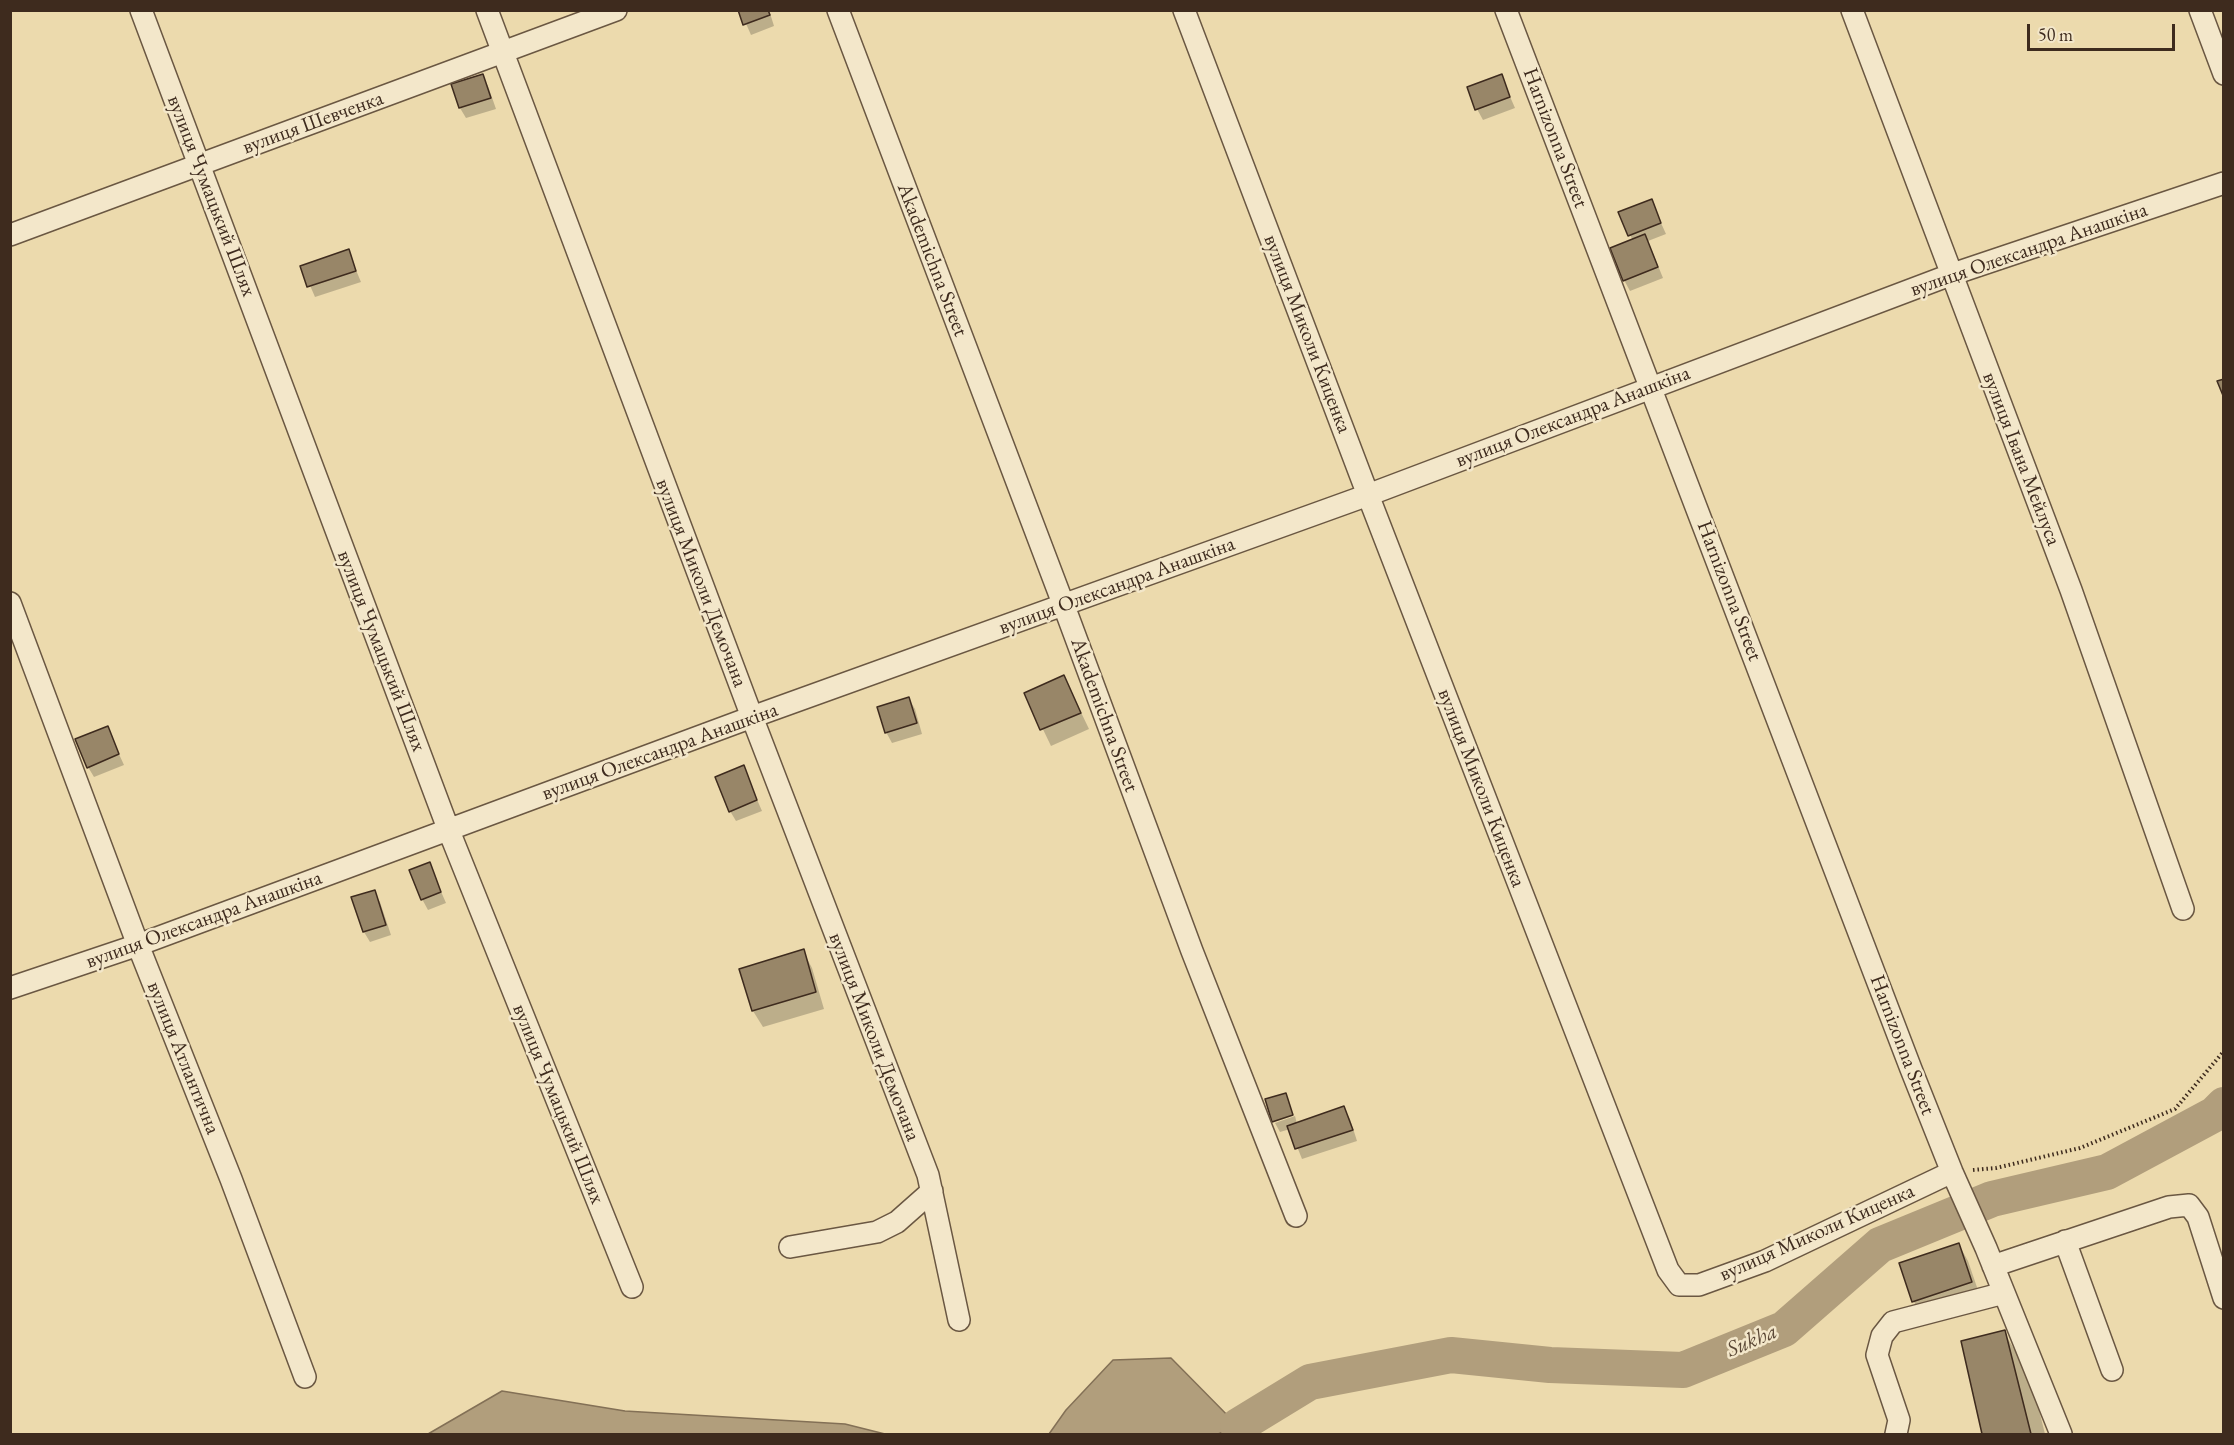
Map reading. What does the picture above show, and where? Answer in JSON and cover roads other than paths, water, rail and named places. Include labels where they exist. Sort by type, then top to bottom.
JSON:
[{"type":"street","name":"вулиця Чумацький Шлях","points":[[141,10],[448,831],[632,1287]]},
{"type":"street","name":"вулиця Миколи Демочана","points":[[487,10],[752,717],[928,1175],[959,1320]]},
{"type":"street","name":"вулиця Шевченка","points":[[10,235],[616,10]]},
{"type":"street","name":"Akademichna Street","points":[[837,10],[1064,606],[1192,951],[1296,1216]]},
{"type":"street","name":"вулиця Миколи Киценка","points":[[1184,10],[1368,495],[1668,1270],[1679,1285],[1699,1285],[1765,1261],[1952,1172]]},
{"type":"street","name":"Harnizonna Street","points":[[1506,10],[1952,1172],[1993,1266]]},
{"type":"street","name":"вулиця Івана Мейлуса","points":[[1852,10],[1950,275],[2071,590],[2183,909]]},
{"type":"street","points":[[2200,10],[2223,74]]},
{"type":"street","name":"вулиця Олександра Анашкіна","points":[[10,988],[138,945],[752,717],[1368,495],[1950,275],[2223,183]]},
{"type":"street","name":"вулиця Атлантична","points":[[10,603],[138,945],[231,1179],[305,1377]]},
{"type":"street","points":[[790,1247],[877,1232],[897,1222],[932,1191]]},
{"type":"street","points":[[2061,1434],[1993,1266],[2169,1207],[2189,1205],[2198,1217],[2223,1298]]},
{"type":"street","points":[[2065,1241],[2112,1370]]},
{"type":"street","points":[[1896,1434],[1899,1420],[1877,1355],[1882,1336],[1887,1329],[1893,1322],[2004,1293]]},
{"type":"waterway","name":"Sukha","points":[[1238,1426],[1310,1382],[1451,1355],[1550,1365],[1683,1370],[1784,1329],[1880,1245],[1992,1199],[2107,1172],[2215,1114],[2224,1105]]}]
